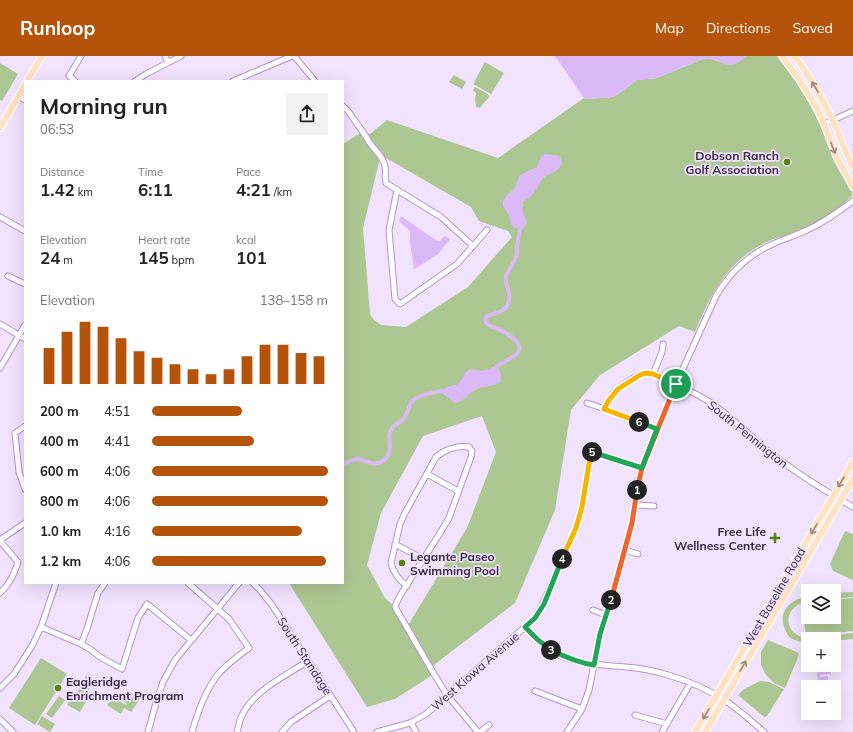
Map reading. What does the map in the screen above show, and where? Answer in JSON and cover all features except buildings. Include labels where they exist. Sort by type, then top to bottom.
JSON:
[{"type":"main road","points":[[29,80],[42,56]]},
{"type":"main road","points":[[782,56],[816,107],[837,158],[853,187]]},
{"type":"main road","points":[[794,56],[819,93],[833,120],[853,167]]},
{"type":"main road","points":[[0,128],[24,87]]},
{"type":"main road","name":"West Baseline Road","points":[[695,732],[853,462]]},
{"type":"main road","name":"West Baseline Road","points":[[705,732],[853,479]]},
{"type":"street","points":[[74,80],[69,76],[80,56]]},
{"type":"street","points":[[164,56],[168,62]]},
{"type":"street","points":[[137,80],[181,56]]},
{"type":"street","points":[[235,80],[293,56],[314,80]]},
{"type":"street","points":[[19,96],[24,99]]},
{"type":"street","points":[[824,124],[853,111]]},
{"type":"street","points":[[345,112],[367,138],[372,141],[377,149],[386,167],[386,183],[440,217],[473,246]]},
{"type":"street","points":[[397,190],[389,230],[395,299],[400,304],[457,264],[487,230]]},
{"type":"street","points":[[567,732],[582,709],[589,690],[600,634],[614,590],[632,523],[642,468],[676,384],[714,300],[724,283],[747,259],[776,242],[811,229],[853,201]]},
{"type":"street","points":[[0,217],[24,230]]},
{"type":"street","points":[[8,276],[24,284]]},
{"type":"street","points":[[0,324],[24,338]]},
{"type":"street","points":[[0,368],[24,327]]},
{"type":"street","points":[[604,409],[618,389],[640,375],[645,373],[653,374],[662,352],[663,344]]},
{"type":"street","name":"South Pennington","points":[[653,374],[712,403],[778,459],[802,476],[853,507]]},
{"type":"street","points":[[587,403],[657,429]]},
{"type":"street","points":[[24,427],[15,433],[19,472],[24,486]]},
{"type":"street","points":[[407,586],[401,582],[392,568],[391,563],[400,524],[436,457],[442,452],[462,446],[469,447],[472,451],[471,457],[448,518],[407,586],[396,602],[395,607],[447,695],[479,732],[489,725]]},
{"type":"street","name":"West Kiowa Avenue","points":[[377,732],[411,722],[426,714],[535,618],[544,604],[576,528],[582,507],[591,452],[642,468]]},
{"type":"street","points":[[427,474],[458,491]]},
{"type":"street","points":[[635,505],[654,506]]},
{"type":"street","points":[[0,593],[6,588],[12,578],[18,562],[0,540],[24,524]]},
{"type":"street","points":[[395,544],[423,559]]},
{"type":"street","points":[[625,550],[638,554]]},
{"type":"street","points":[[0,688],[14,674],[32,646],[41,627],[56,584]]},
{"type":"street","points":[[81,644],[88,629],[98,593],[104,584]]},
{"type":"street","points":[[189,584],[229,619],[249,648],[230,663],[216,677],[204,696],[192,732]]},
{"type":"street","points":[[148,732],[163,682],[175,660],[238,584]]},
{"type":"street","name":"South Standage","points":[[254,584],[272,605],[354,732]]},
{"type":"street","points":[[41,627],[81,644],[100,657],[122,669],[138,618],[147,604],[191,640]]},
{"type":"street","points":[[593,610],[606,615]]},
{"type":"street","points":[[525,627],[550,649],[562,656],[579,662],[594,665],[649,670],[669,675],[703,688],[738,710],[764,732]]},
{"type":"street","points":[[237,732],[246,708],[255,697],[266,688],[308,661]]},
{"type":"street","points":[[662,732],[690,683]]},
{"type":"street","points":[[535,691],[582,709]]},
{"type":"street","points":[[282,732],[291,722],[330,696]]},
{"type":"street","points":[[635,715],[667,724]]},
{"type":"street","points":[[0,719],[13,732]]},
{"type":"street","points":[[411,722],[416,732]]},
{"type":"green space","points":[[747,56],[777,56],[810,104],[837,163],[852,190],[852,196],[840,207],[818,221],[795,232],[771,240],[744,256],[723,278],[715,290],[695,332],[679,326],[600,375],[571,410],[555,510],[515,603],[430,668],[434,674],[395,699],[367,707],[290,584],[344,584],[344,143],[360,133],[365,138],[387,120],[498,158],[584,98],[608,98],[615,96],[637,80],[657,78],[703,59],[709,58],[717,61]],"holes":[[[386,158],[471,207],[479,221],[508,231],[512,237],[468,287],[406,327],[381,325],[373,319],[370,314],[363,228],[379,162]],[[482,416],[496,452],[467,528],[407,627],[395,607],[385,598],[367,565],[381,513],[423,436]]]},
{"type":"green space","points":[[485,62],[504,73],[491,94],[473,84]]},
{"type":"green space","points":[[0,63],[18,74],[2,101],[0,100]]},
{"type":"green space","points":[[454,75],[466,82],[462,89],[449,82]]},
{"type":"green space","points":[[475,87],[488,94],[489,97],[480,108],[476,107],[476,93],[473,90]]},
{"type":"green space","points":[[845,531],[853,534],[853,580],[833,571],[830,564]]},
{"type":"green space","points":[[853,592],[853,597],[841,598],[841,593]]},
{"type":"green space","points":[[801,598],[801,604],[794,608],[790,613],[788,620],[789,626],[801,636],[801,642],[789,637],[783,622],[783,616],[788,606]]},
{"type":"green space","points":[[853,598],[853,631],[841,633],[805,632],[804,624],[841,624],[841,599]]},
{"type":"green space","points":[[853,633],[853,639],[841,640],[841,634]]},
{"type":"green space","points":[[768,640],[797,652],[799,655],[785,688],[774,683],[766,675],[761,665],[761,652]]},
{"type":"green space","points":[[41,658],[67,674],[35,725],[9,708]]},
{"type":"green space","points":[[86,676],[97,682],[95,687],[91,686],[84,697],[77,693]]},
{"type":"green space","points":[[760,681],[769,682],[784,689],[767,716],[764,717],[738,695],[744,689]]},
{"type":"green space","points":[[75,693],[87,700],[80,712],[67,705]]},
{"type":"green space","points":[[126,695],[140,699],[131,712],[124,708],[121,714],[107,705],[113,697],[126,705],[127,704],[124,702]]},
{"type":"green space","points":[[59,696],[65,700],[52,718],[46,714]]},
{"type":"green space","points":[[42,716],[55,724],[50,732],[37,724]]},
{"type":"shaded area","points":[[554,56],[747,56],[739,62],[728,65],[715,60],[703,59],[657,78],[637,80],[615,96],[608,98],[588,99],[584,98]]},
{"type":"shaded area","points":[[545,154],[559,156],[561,165],[557,170],[546,176],[540,182],[532,195],[523,202],[523,212],[527,221],[526,224],[523,229],[514,228],[511,224],[509,215],[503,206],[503,201],[515,188],[519,176],[537,167],[541,157]]},
{"type":"shaded area","points":[[401,216],[436,240],[440,241],[445,236],[450,239],[438,254],[414,269],[410,243],[410,231],[399,221]]},
{"type":"shaded area","points":[[497,366],[500,372],[501,381],[498,383],[492,386],[477,389],[462,401],[455,403],[443,394],[442,391],[444,389],[458,384],[465,373],[469,370],[482,371]]},
{"type":"shaded area","points":[[831,672],[831,674],[820,675],[820,677],[828,676],[828,680],[818,680],[817,673]]},
{"type":"waterway","points":[[497,366],[516,355],[520,349],[518,343],[514,339],[501,330],[492,327],[485,320],[487,316],[502,311],[507,307],[510,297],[506,283],[506,276],[517,255],[520,229]]},
{"type":"waterway","points":[[344,464],[355,459],[376,464],[383,461],[387,458],[390,451],[389,436],[391,429],[403,419],[411,403],[421,396],[442,391]]},
{"type":"place","name":"Dobson Ranch Golf Association","points":[[787,162]]},
{"type":"place","name":"Free Life Wellness Center","points":[[775,538]]},
{"type":"place","name":"Legante Paseo Swimming Pool","points":[[402,563]]},
{"type":"place","name":"Eagleridge Enrichment Program","points":[[58,688]]},
{"type":"route","points":[[645,373],[653,374],[676,384],[640,474],[632,523],[614,590],[600,634],[594,665],[562,656],[538,640],[525,627],[535,618],[544,604],[576,528],[582,507],[591,452],[642,468],[657,429],[604,409],[612,394],[645,373]]}]
